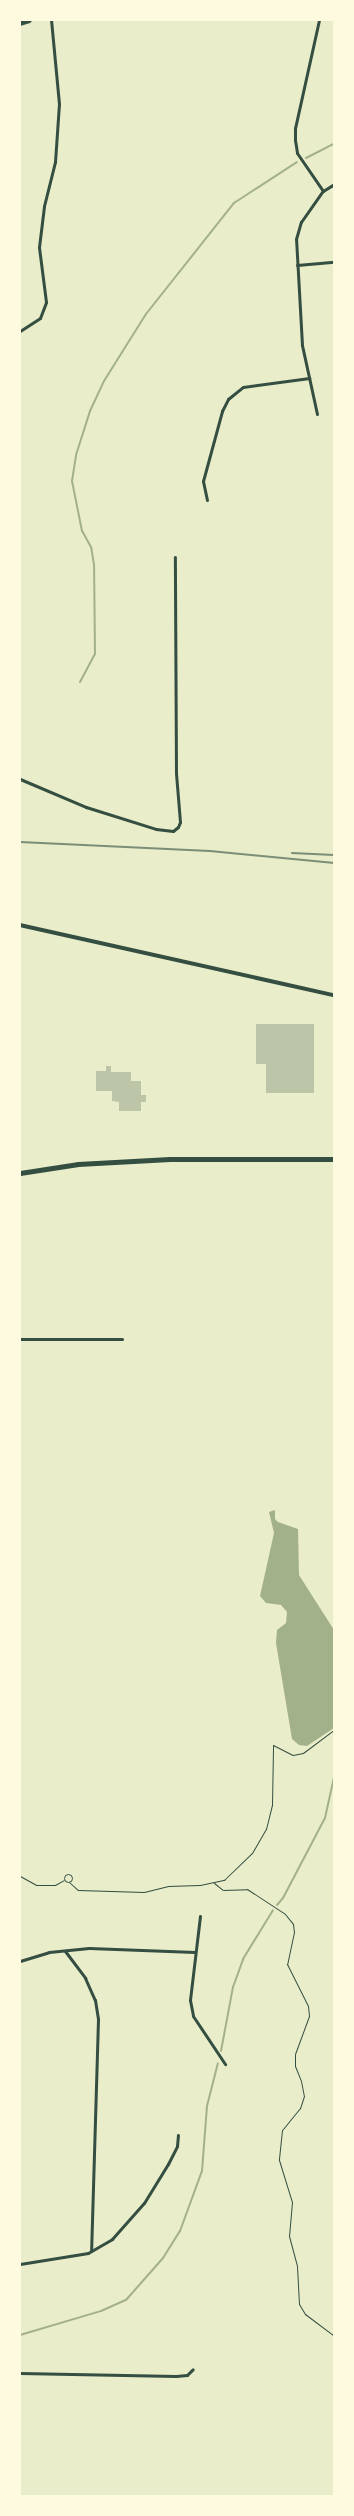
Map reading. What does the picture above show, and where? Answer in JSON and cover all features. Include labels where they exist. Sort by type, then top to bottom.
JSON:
[{"type":"highway","points":[[20,1173],[78,1164],[170,1159],[334,1159]]},
{"type":"main road","points":[[20,23],[29,20]]},
{"type":"street","points":[[20,331],[40,318],[46,302],[39,247],[44,206],[55,162],[59,104],[51,20]]},
{"type":"street","points":[[319,20],[295,128],[295,140],[297,153],[322,191]]},
{"type":"street","points":[[317,414],[302,345],[296,238],[301,222],[322,191],[334,184]]},
{"type":"street","points":[[297,265],[334,262]]},
{"type":"street","points":[[207,500],[203,481],[222,412],[228,399],[243,387],[310,378]]},
{"type":"street","points":[[20,779],[86,807],[156,829],[173,831],[178,827],[180,822],[176,773],[175,557]]},
{"type":"street","points":[[20,924],[334,995]]},
{"type":"street","points":[[20,1339],[122,1339]]},
{"type":"street","points":[[200,1916],[190,2000],[193,2016],[225,2064]]},
{"type":"street","points":[[20,1961],[65,1951],[89,1948],[195,1952]]},
{"type":"street","points":[[65,1951],[85,1978],[95,2000],[98,2019],[91,2251]]},
{"type":"street","points":[[20,2264],[91,2251],[112,2239],[144,2203],[168,2164],[177,2146],[178,2135]]},
{"type":"street","points":[[20,2373],[176,2376],[187,2375],[193,2369]]},
{"type":"path","points":[[64,1880],[70,1882],[78,1890],[144,1892],[168,1886],[214,1883],[224,1880],[252,1854],[266,1829],[272,1805],[273,1745],[293,1755],[302,1753],[334,1730]]},
{"type":"path","points":[[20,1876],[36,1885],[55,1885],[64,1880],[65,1875],[70,1874],[72,1877],[70,1882]]},
{"type":"path","points":[[214,1883],[223,1890],[247,1889],[285,1914],[293,1924],[294,1932],[287,1964],[308,2006],[309,2016],[295,2054],[294,2066],[301,2081],[304,2096],[300,2108],[282,2130],[280,2160],[292,2202],[289,2236],[297,2266],[299,2304],[304,2314],[334,2336]]},
{"type":"shaded area","points":[[275,1510],[275,1519],[278,1522],[298,1529],[299,1575],[334,1630],[334,1728],[307,1746],[299,1745],[292,1739],[276,1643],[277,1630],[286,1623],[287,1612],[281,1605],[266,1603],[260,1596],[274,1533],[269,1512]]},
{"type":"building","points":[[256,1024],[314,1024],[314,1093],[266,1093],[266,1064],[256,1064]]},
{"type":"building","points":[[106,1066],[111,1066],[111,1072],[131,1072],[131,1081],[141,1081],[141,1095],[146,1095],[146,1102],[141,1102],[141,1111],[119,1111],[119,1102],[112,1101],[112,1091],[96,1091],[96,1071],[106,1071]]},
{"type":"waterway","points":[[306,158],[334,144]]},
{"type":"waterway","points":[[80,682],[95,654],[94,565],[91,547],[82,531],[72,481],[76,455],[90,411],[104,381],[146,314],[234,203],[297,162]]},
{"type":"waterway","points":[[277,1905],[283,1898],[325,1818],[334,1777]]},
{"type":"waterway","points":[[221,2051],[233,1987],[243,1959],[273,1910]]},
{"type":"waterway","points":[[20,2335],[101,2311],[126,2300],[163,2258],[180,2231],[202,2171],[207,2106],[218,2063]]},
{"type":"railway","points":[[20,842],[210,851],[334,863]]},
{"type":"railway","points":[[292,853],[334,855]]}]
